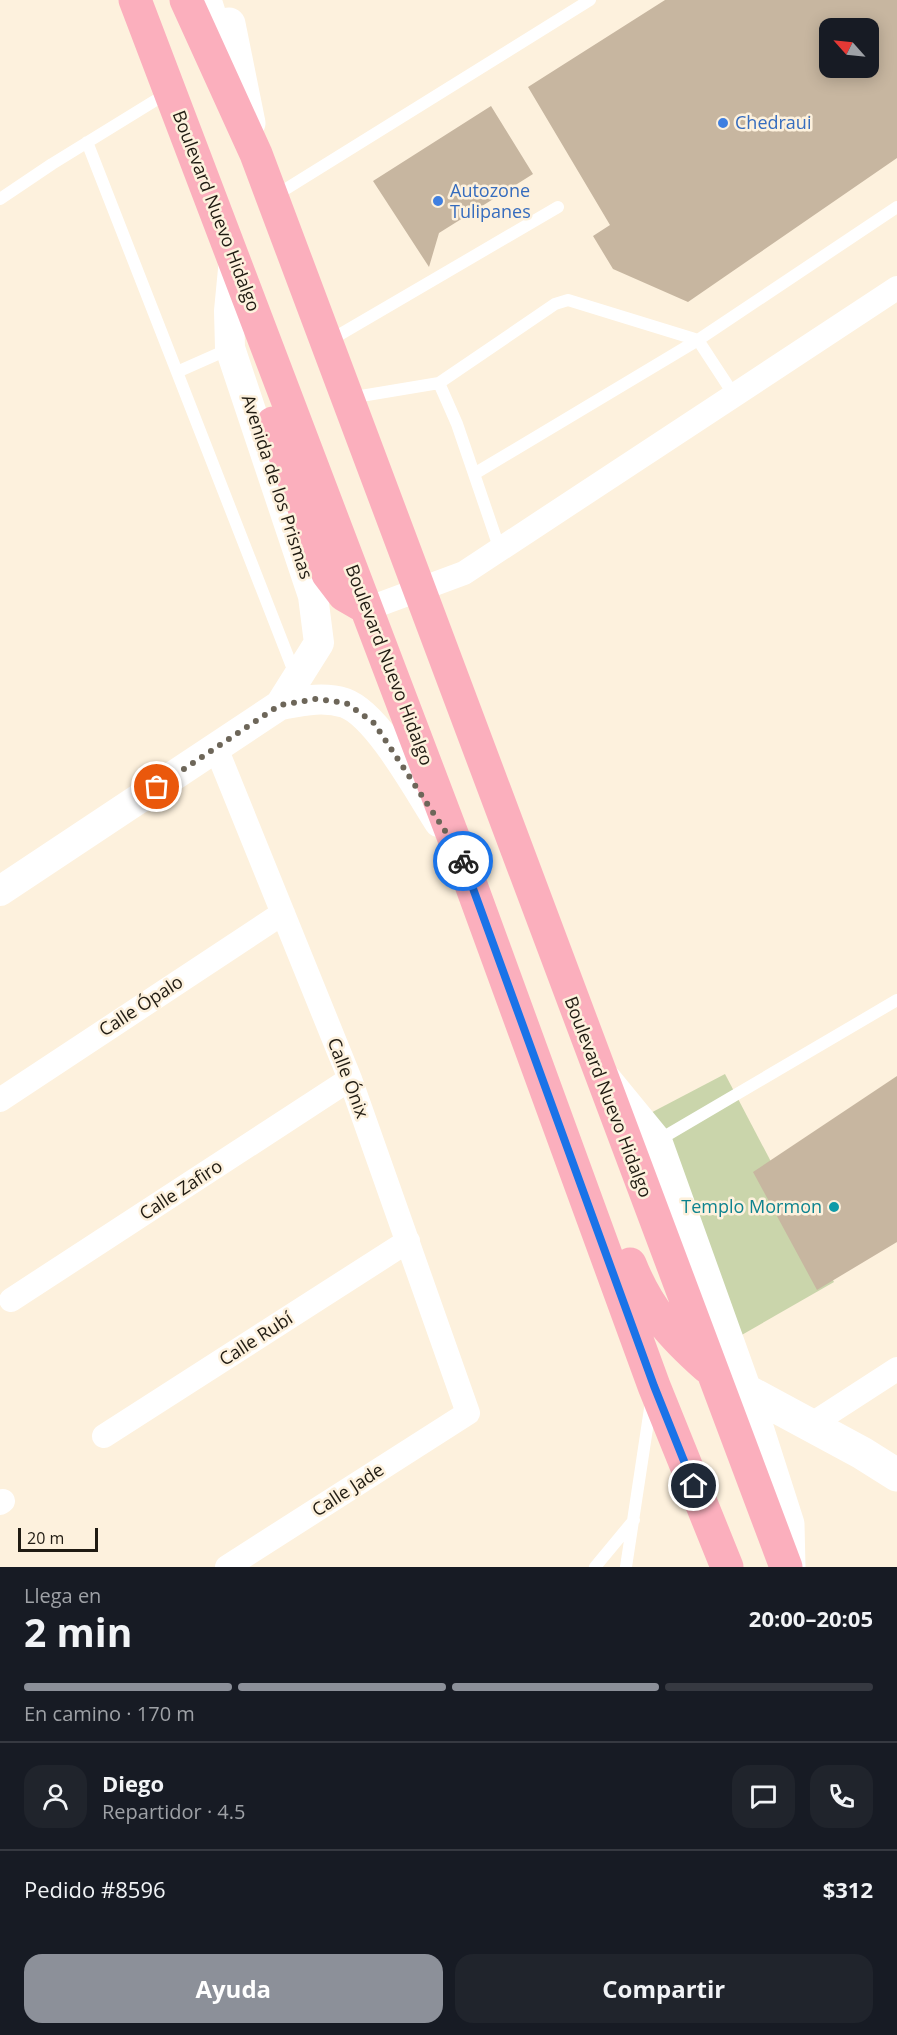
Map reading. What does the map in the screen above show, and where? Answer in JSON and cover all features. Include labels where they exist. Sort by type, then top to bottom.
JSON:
[{"type":"main road","name":"Boulevard Nuevo Hidalgo","points":[[135,0],[234,259],[248,352],[328,574],[344,595],[368,609],[654,1386],[727,1567]]},
{"type":"main road","name":"Boulevard Nuevo Hidalgo","points":[[186,0],[256,154]]},
{"type":"main road","name":"Boulevard Nuevo Hidalgo","points":[[205,0],[272,198],[598,1070],[788,1567]]},
{"type":"main road","points":[[224,0],[256,154]]},
{"type":"main road","points":[[598,1070],[656,1142],[745,1390],[788,1524],[788,1567]]},
{"type":"main road","points":[[567,1146],[607,1209],[643,1296],[674,1338],[712,1372],[897,1475]]},
{"type":"main road","points":[[723,1332],[809,1426]]},
{"type":"main road","points":[[765,1456],[776,1440],[791,1429],[809,1426]]},
{"type":"street","name":"Avenida de los Prismas","points":[[0,891],[280,705],[319,643],[313,596],[230,348],[234,259]]},
{"type":"street","points":[[368,609],[464,573],[897,288]]},
{"type":"street","name":"Avenida de los Prismas","points":[[280,705],[316,699],[346,703],[374,723],[459,852]]},
{"type":"street","name":"Calle Ónix","points":[[216,748],[350,1079],[468,1413]]},
{"type":"street","name":"Calle Ópalo","points":[[0,1100],[283,913]]},
{"type":"street","name":"Calle Zafiro","points":[[11,1300],[350,1079]]},
{"type":"street","name":"Calle Rubí","points":[[104,1436],[408,1241]]},
{"type":"street","points":[[809,1426],[897,1369]]},
{"type":"street","name":"Calle Jade","points":[[227,1567],[468,1413]]},
{"type":"lane","points":[[272,198],[590,0]]},
{"type":"lane","points":[[0,199],[87,142],[170,92]]},
{"type":"lane","points":[[87,142],[297,680]]},
{"type":"lane","points":[[326,343],[558,207]]},
{"type":"lane","points":[[474,474],[698,340],[897,207]]},
{"type":"lane","points":[[348,399],[439,383],[555,304],[568,300],[698,340],[734,395]]},
{"type":"lane","points":[[177,372],[230,348]]},
{"type":"lane","points":[[439,383],[457,424],[500,550]]},
{"type":"lane","points":[[656,1142],[897,1000]]},
{"type":"lane","points":[[626,1567],[654,1386]]},
{"type":"lane","points":[[595,1567],[635,1519]]},
{"type":"green space","points":[[725,1074],[834,1282],[719,1348],[620,1129]]},
{"type":"building","name":"Chedraui","points":[[665,0],[897,0],[897,158],[688,302],[613,269],[593,236],[610,225],[528,87]]},
{"type":"building","name":"Autozone Tulipanes","points":[[491,106],[533,174],[439,233],[429,267],[373,181]]},
{"type":"building","name":"Templo Mormon","points":[[897,1076],[897,1242],[817,1290],[753,1172]]},
{"type":"way so far","points":[[157,787],[280,705],[316,699],[346,703],[374,723],[463,861]]},
{"type":"place","name":"Chedraui","points":[[723,123]]},
{"type":"place","name":"Autozone Tulipanes","points":[[438,201]]},
{"type":"place","name":"Templo Mormon","points":[[834,1207]]},
{"type":"route","points":[[463,861],[654,1386],[694,1486]]}]
